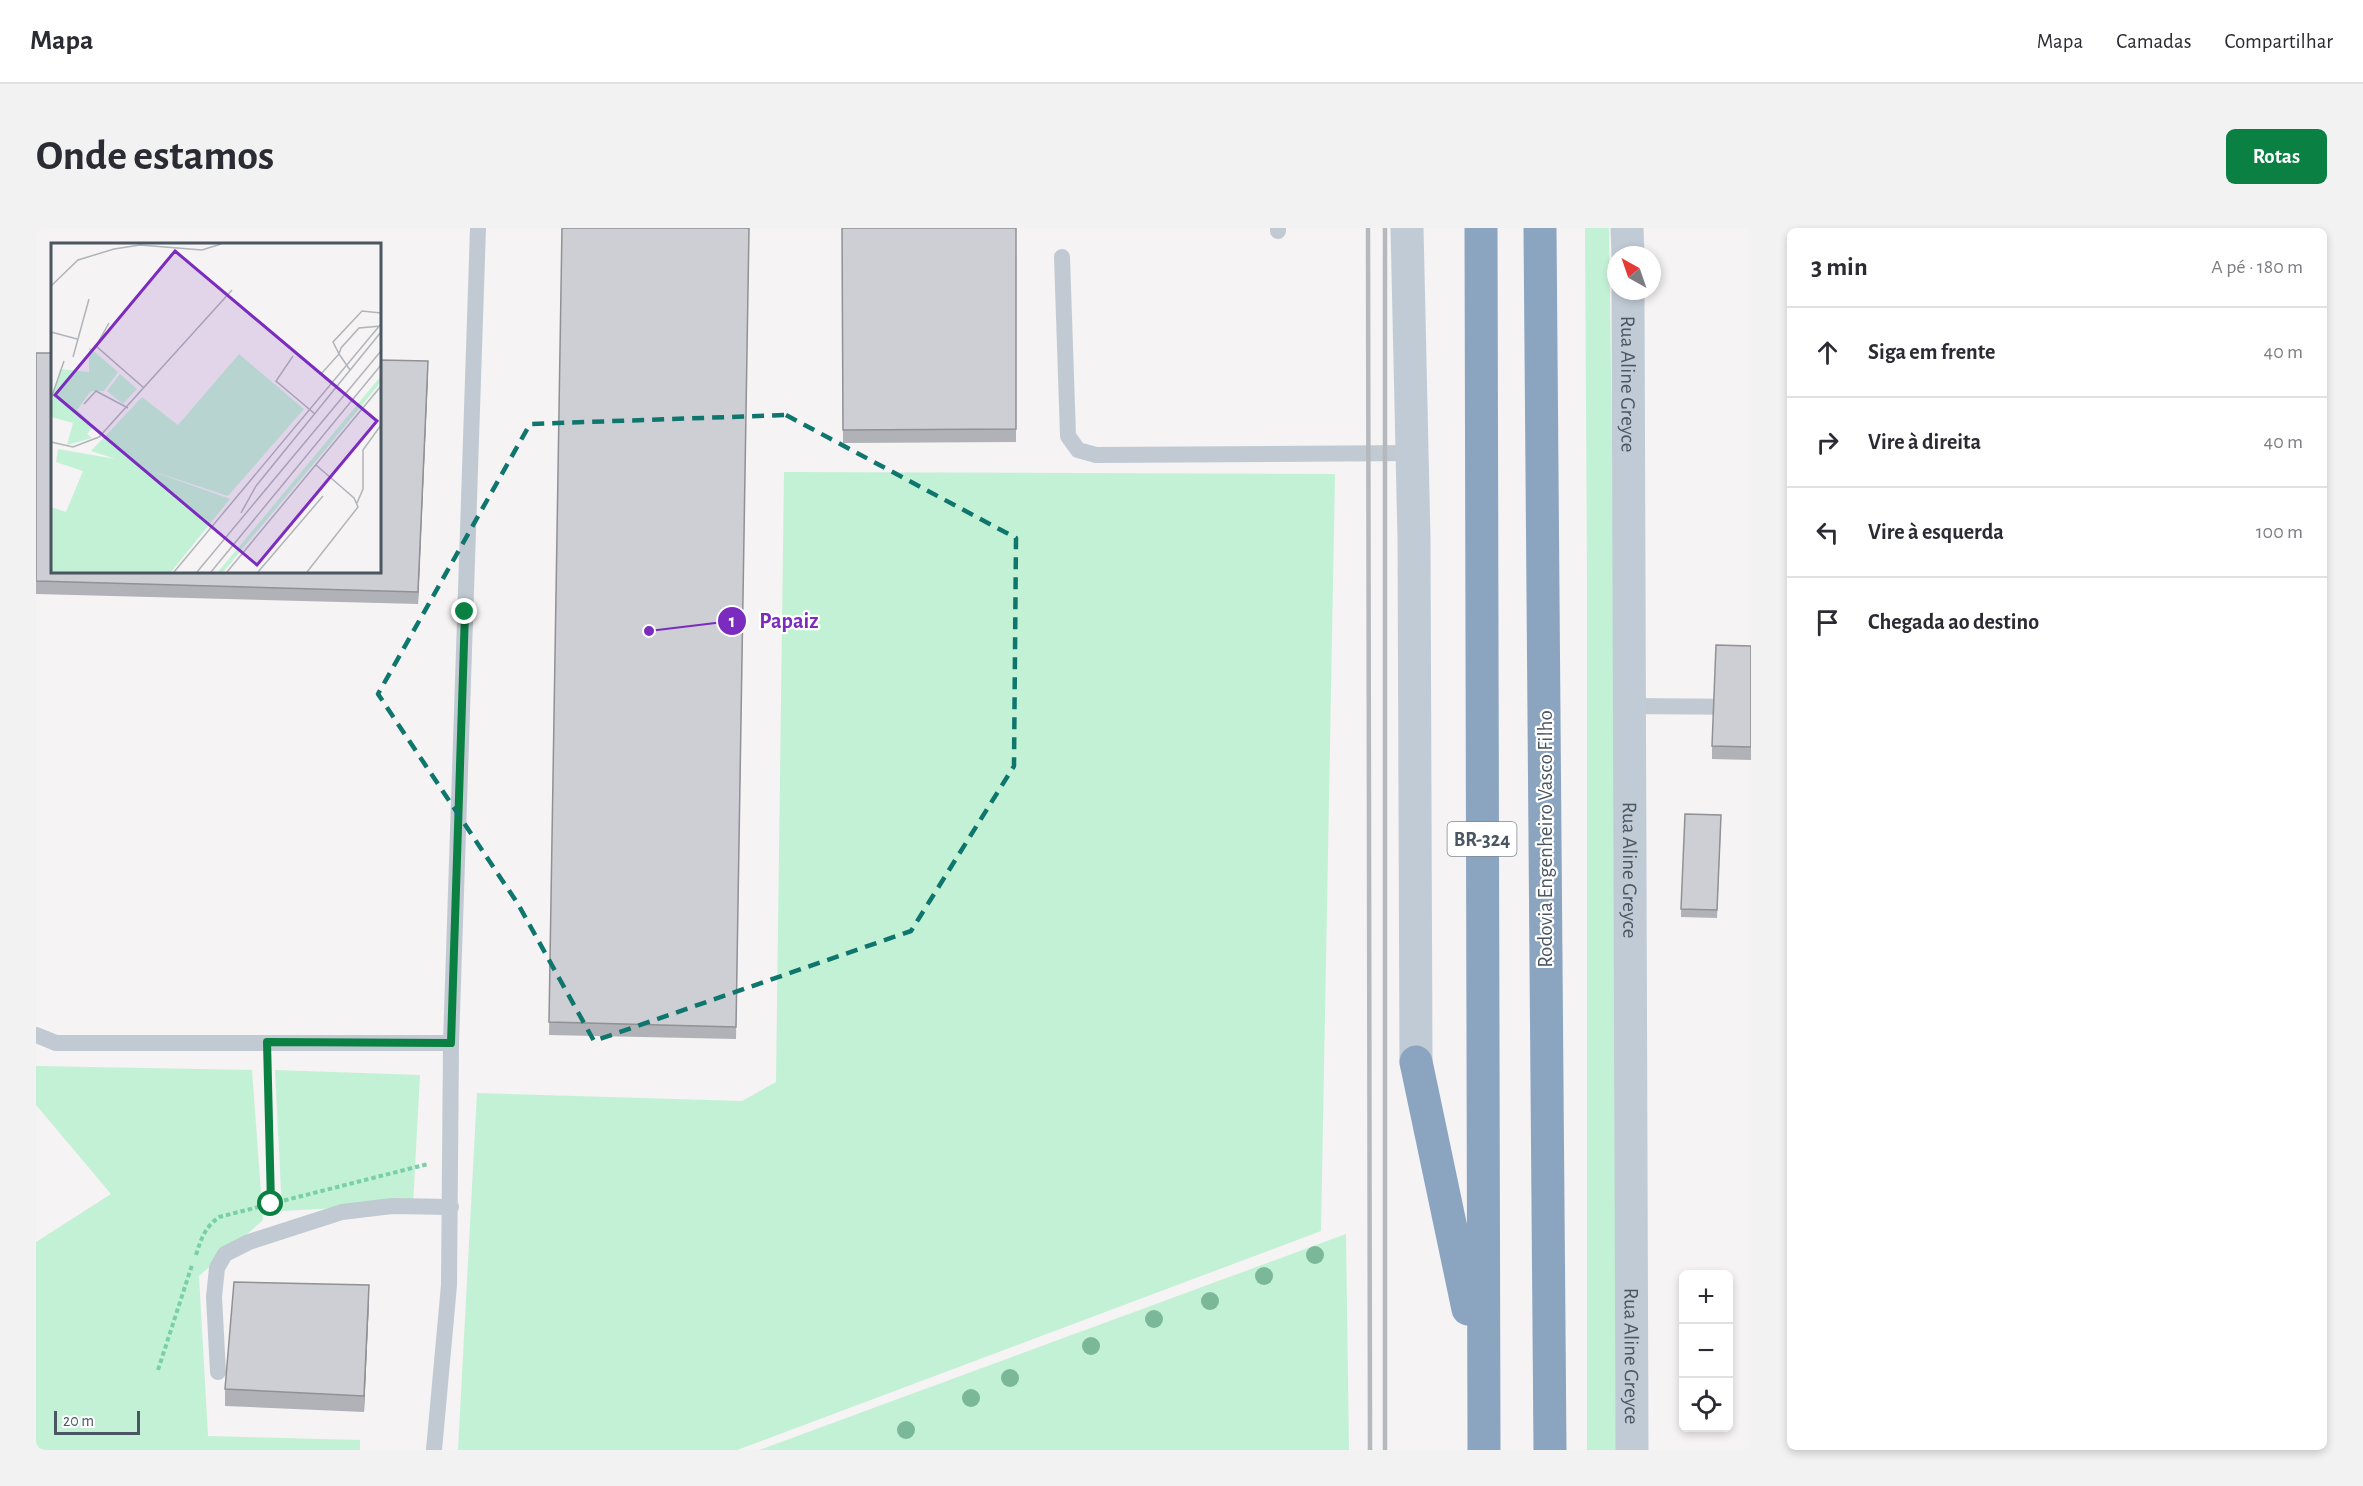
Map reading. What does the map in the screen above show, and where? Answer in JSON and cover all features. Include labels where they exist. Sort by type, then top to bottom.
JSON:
[{"type":"highway","name":"BR-324","points":[[1481,228],[1484,1450]]},
{"type":"highway","name":"Rodovia Engenheiro Vasco Filho","points":[[1540,228],[1550,1450]]},
{"type":"highway","points":[[1416,1062],[1443,1194],[1461,1266],[1484,1408]]},
{"type":"main road","points":[[1407,228],[1412,453],[1416,1062]]},
{"type":"main road","points":[[1627,228],[1628,246]]},
{"type":"main road","name":"Rua Aline Greyce","points":[[1628,300],[1632,1450]]},
{"type":"lane","points":[[434,1450],[449,1285],[451,1043],[478,228]]},
{"type":"lane","points":[[1062,256],[1068,436],[1078,450],[1096,455],[1412,453]]},
{"type":"lane","points":[[1629,706],[1751,707]]},
{"type":"lane","points":[[36,1035],[56,1043],[451,1043]]},
{"type":"lane","points":[[218,1372],[214,1297],[217,1268],[225,1254],[238,1247],[342,1212],[424,1204],[451,1207]]},
{"type":"path","points":[[267,1042],[271,1237]]},
{"type":"highlighted area","points":[[786,415],[1016,538],[1014,766],[911,931],[594,1041],[518,904],[378,694],[530,424]]},
{"type":"green space","points":[[1585,228],[1609,228],[1607,300],[1610,300],[1614,586],[1616,1450],[1587,1450]]},
{"type":"green space","points":[[784,472],[1335,474],[1321,1231],[737,1450],[458,1450],[477,1093],[742,1101],[776,1082]]},
{"type":"green space","points":[[36,1066],[252,1070],[263,1220],[199,1276],[208,1436],[360,1440],[360,1450],[36,1450],[36,1242],[111,1194],[36,1105]]},
{"type":"green space","points":[[275,1070],[420,1075],[413,1204],[282,1211]]},
{"type":"green space","points":[[1346,1234],[1349,1450],[759,1450]]},
{"type":"building","points":[[562,228],[749,228],[736,1027],[549,1022]]},
{"type":"building","points":[[842,228],[1016,228],[1016,429],[843,430]]},
{"type":"building","points":[[36,353],[51,353],[51,573],[381,573],[381,360],[428,361],[418,592],[36,581]]},
{"type":"building","points":[[1716,645],[1751,646],[1751,747],[1712,746]]},
{"type":"building","points":[[1685,814],[1721,815],[1717,910],[1681,909]]},
{"type":"building","points":[[234,1282],[369,1285],[364,1396],[225,1389]]},
{"type":"railway","points":[[1368,228],[1370,1450]]},
{"type":"railway","points":[[1385,228],[1385,1450]]},
{"type":"place","name":"Papaiz","points":[[649,631]]},
{"type":"route","points":[[271,1204],[267,1042],[451,1043],[465,612]]}]
